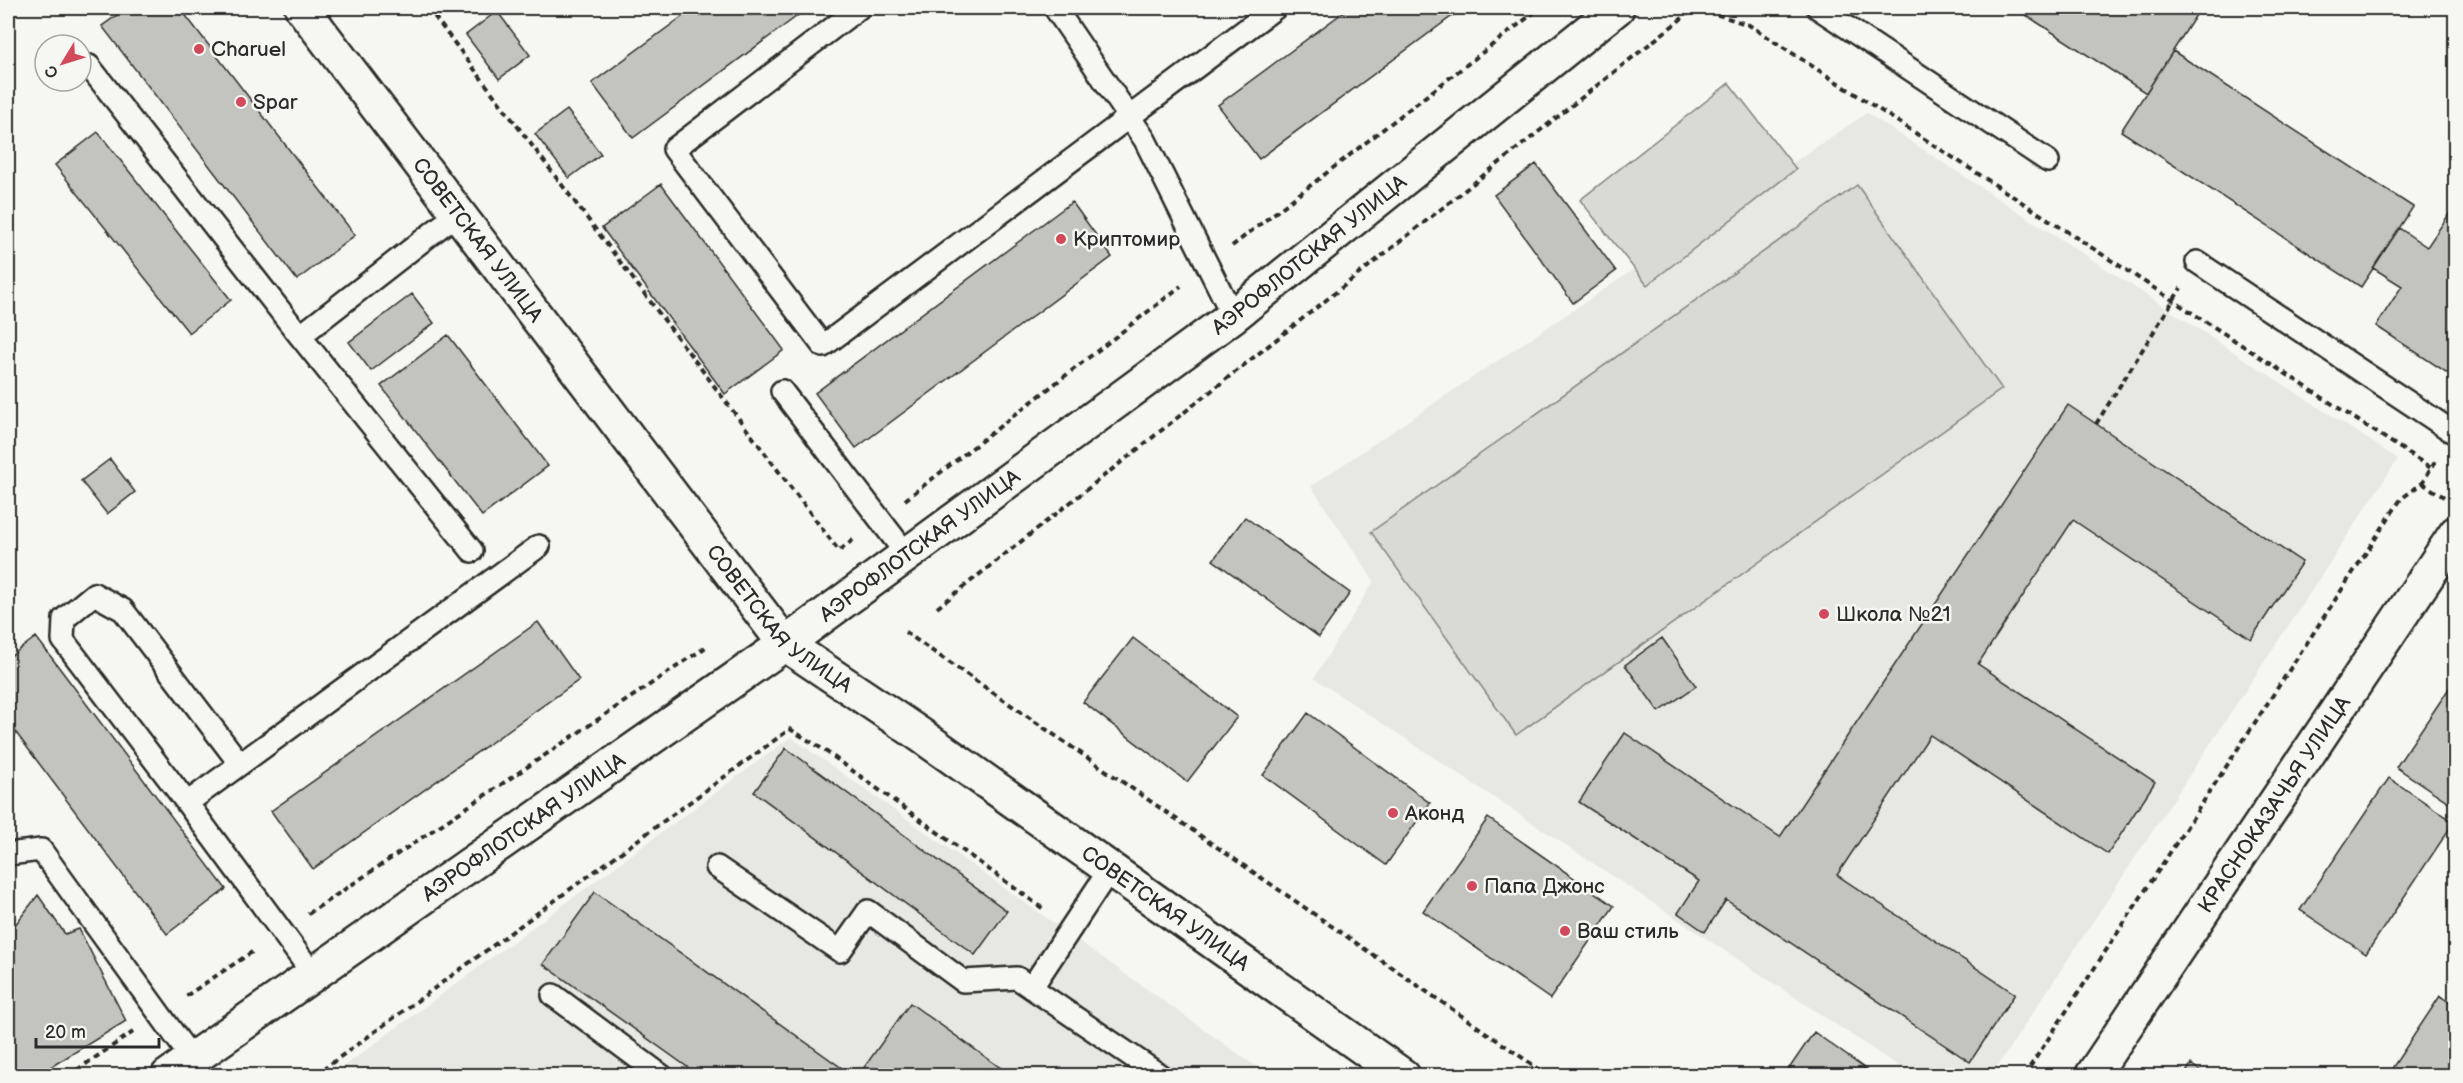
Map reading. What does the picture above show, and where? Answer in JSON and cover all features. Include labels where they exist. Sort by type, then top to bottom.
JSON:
[{"type":"street","name":"СОВЕТСКАЯ УЛИЦА","points":[[302,8],[785,644],[919,734],[1403,1076]]},
{"type":"street","name":"АЭРОФЛОТСКАЯ УЛИЦА","points":[[180,1067],[785,644],[1233,316],[1617,8]]},
{"type":"street","name":"КРАСНОКАЗАЧЬЯ УЛИЦА","points":[[2092,1076],[2456,533]]},
{"type":"lane","points":[[860,8],[674,149],[824,346],[1130,119],[1275,8]]},
{"type":"lane","points":[[1055,8],[1144,140],[1233,316]]},
{"type":"lane","points":[[1818,8],[2048,161]]},
{"type":"lane","points":[[93,71],[472,551]]},
{"type":"lane","points":[[300,336],[458,213]]},
{"type":"lane","points":[[2197,262],[2456,434]]},
{"type":"lane","points":[[782,391],[907,555]]},
{"type":"lane","points":[[187,802],[539,546]]},
{"type":"lane","points":[[240,764],[123,610],[94,594],[64,619],[63,640],[187,802],[313,974]]},
{"type":"lane","points":[[8,854],[40,850],[160,1014],[180,1067]]},
{"type":"lane","points":[[717,867],[840,951],[868,911],[963,981],[1017,978],[1161,1076]]},
{"type":"lane","points":[[1032,987],[1110,869]]},
{"type":"lane","points":[[553,995],[662,1076]]},
{"type":"path","points":[[428,8],[839,551]]},
{"type":"path","points":[[937,608],[1696,8],[1749,25],[2431,468]]},
{"type":"path","points":[[2096,424],[2197,262]]},
{"type":"path","points":[[2024,1076],[2402,499],[2422,483],[2447,498]]},
{"type":"path","points":[[905,632],[1550,1076]]},
{"type":"path","points":[[68,1076],[709,645]]},
{"type":"path","points":[[314,1076],[790,729],[824,750],[1071,928]]},
{"type":"shaded area","points":[[1729,83],[1796,169],[1647,285],[1580,200]]},
{"type":"shaded area","name":"Школа №21","points":[[1867,113],[2398,459],[1991,1076],[1912,1075],[1314,678],[1374,581],[1311,486]]},
{"type":"shaded area","points":[[1857,185],[2002,389],[1516,735],[1371,532]]},
{"type":"shaded area","points":[[791,737],[1268,1075],[331,1076]]},
{"type":"building","points":[[127,8],[180,8],[355,235],[297,280],[102,26]]},
{"type":"building","points":[[694,8],[808,8],[633,138],[592,83]]},
{"type":"building","points":[[1349,8],[1463,8],[1259,159],[1218,105]]},
{"type":"building","points":[[2015,8],[2192,8],[2198,12],[2146,93]]},
{"type":"building","points":[[497,11],[530,55],[499,79],[466,35]]},
{"type":"building","points":[[2173,51],[2413,207],[2361,287],[2121,131]]},
{"type":"building","points":[[567,110],[601,154],[569,178],[535,134]]},
{"type":"building","points":[[98,132],[231,300],[189,333],[55,165]]},
{"type":"building","points":[[1536,164],[1616,271],[1573,303],[1494,195]]},
{"type":"building","points":[[661,184],[784,350],[725,394],[602,228]]},
{"type":"building","points":[[1072,202],[1112,257],[856,448],[815,393]]},
{"type":"building","points":[[2456,204],[2455,378],[2376,326],[2402,286],[2373,268],[2399,228],[2427,247]]},
{"type":"building","points":[[412,294],[434,323],[371,371],[349,342]]},
{"type":"building","points":[[448,335],[548,466],[482,516],[381,386]]},
{"type":"building","points":[[2068,405],[2302,562],[2251,639],[2073,520],[1978,664],[2155,782],[2108,854],[1930,735],[1837,875],[2015,994],[1970,1062],[1726,900],[1705,932],[1678,913],[1699,881],[1579,802],[1625,733],[1780,837]]},
{"type":"building","points":[[110,459],[135,492],[107,514],[81,481]]},
{"type":"building","points":[[1245,517],[1350,593],[1319,637],[1213,560]]},
{"type":"building","points":[[538,622],[579,680],[313,869],[271,811]]},
{"type":"building","points":[[36,637],[226,889],[167,934],[8,722],[8,658]]},
{"type":"building","points":[[1133,638],[1237,717],[1187,782],[1083,702]]},
{"type":"building","points":[[1662,638],[1696,686],[1659,712],[1625,665]]},
{"type":"building","points":[[2456,678],[2456,807],[2396,767]]},
{"type":"building","points":[[1308,713],[1430,803],[1386,865],[1263,775]]},
{"type":"building","points":[[786,748],[1007,911],[975,955],[754,792]]},
{"type":"building","points":[[2389,778],[2454,822],[2366,954],[2300,910]]},
{"type":"building","points":[[1488,818],[1614,906],[1550,999],[1423,911]]},
{"type":"building","points":[[595,892],[853,1076],[700,1076],[543,964]]},
{"type":"building","points":[[38,895],[65,934],[79,929],[126,1021],[36,1076],[8,1076],[8,934]]},
{"type":"building","points":[[2440,996],[2456,1006],[2456,1076],[2387,1076]]},
{"type":"building","points":[[910,1003],[1012,1076],[858,1076]]},
{"type":"building","points":[[1814,1032],[1875,1076],[1784,1076]]},
{"type":"building","points":[[2191,1064],[2207,1076],[2184,1076]]},
{"type":"place","name":"Charuel","points":[[199,49]]},
{"type":"place","name":"Spar","points":[[241,102]]},
{"type":"place","name":"Криптомир","points":[[1061,239]]},
{"type":"place","name":"Школа №21","points":[[1824,614]]},
{"type":"place","name":"Аконд","points":[[1393,813]]},
{"type":"place","name":"Папа Джонс","points":[[1472,886]]},
{"type":"place","name":"Ваш стиль","points":[[1565,931]]}]
